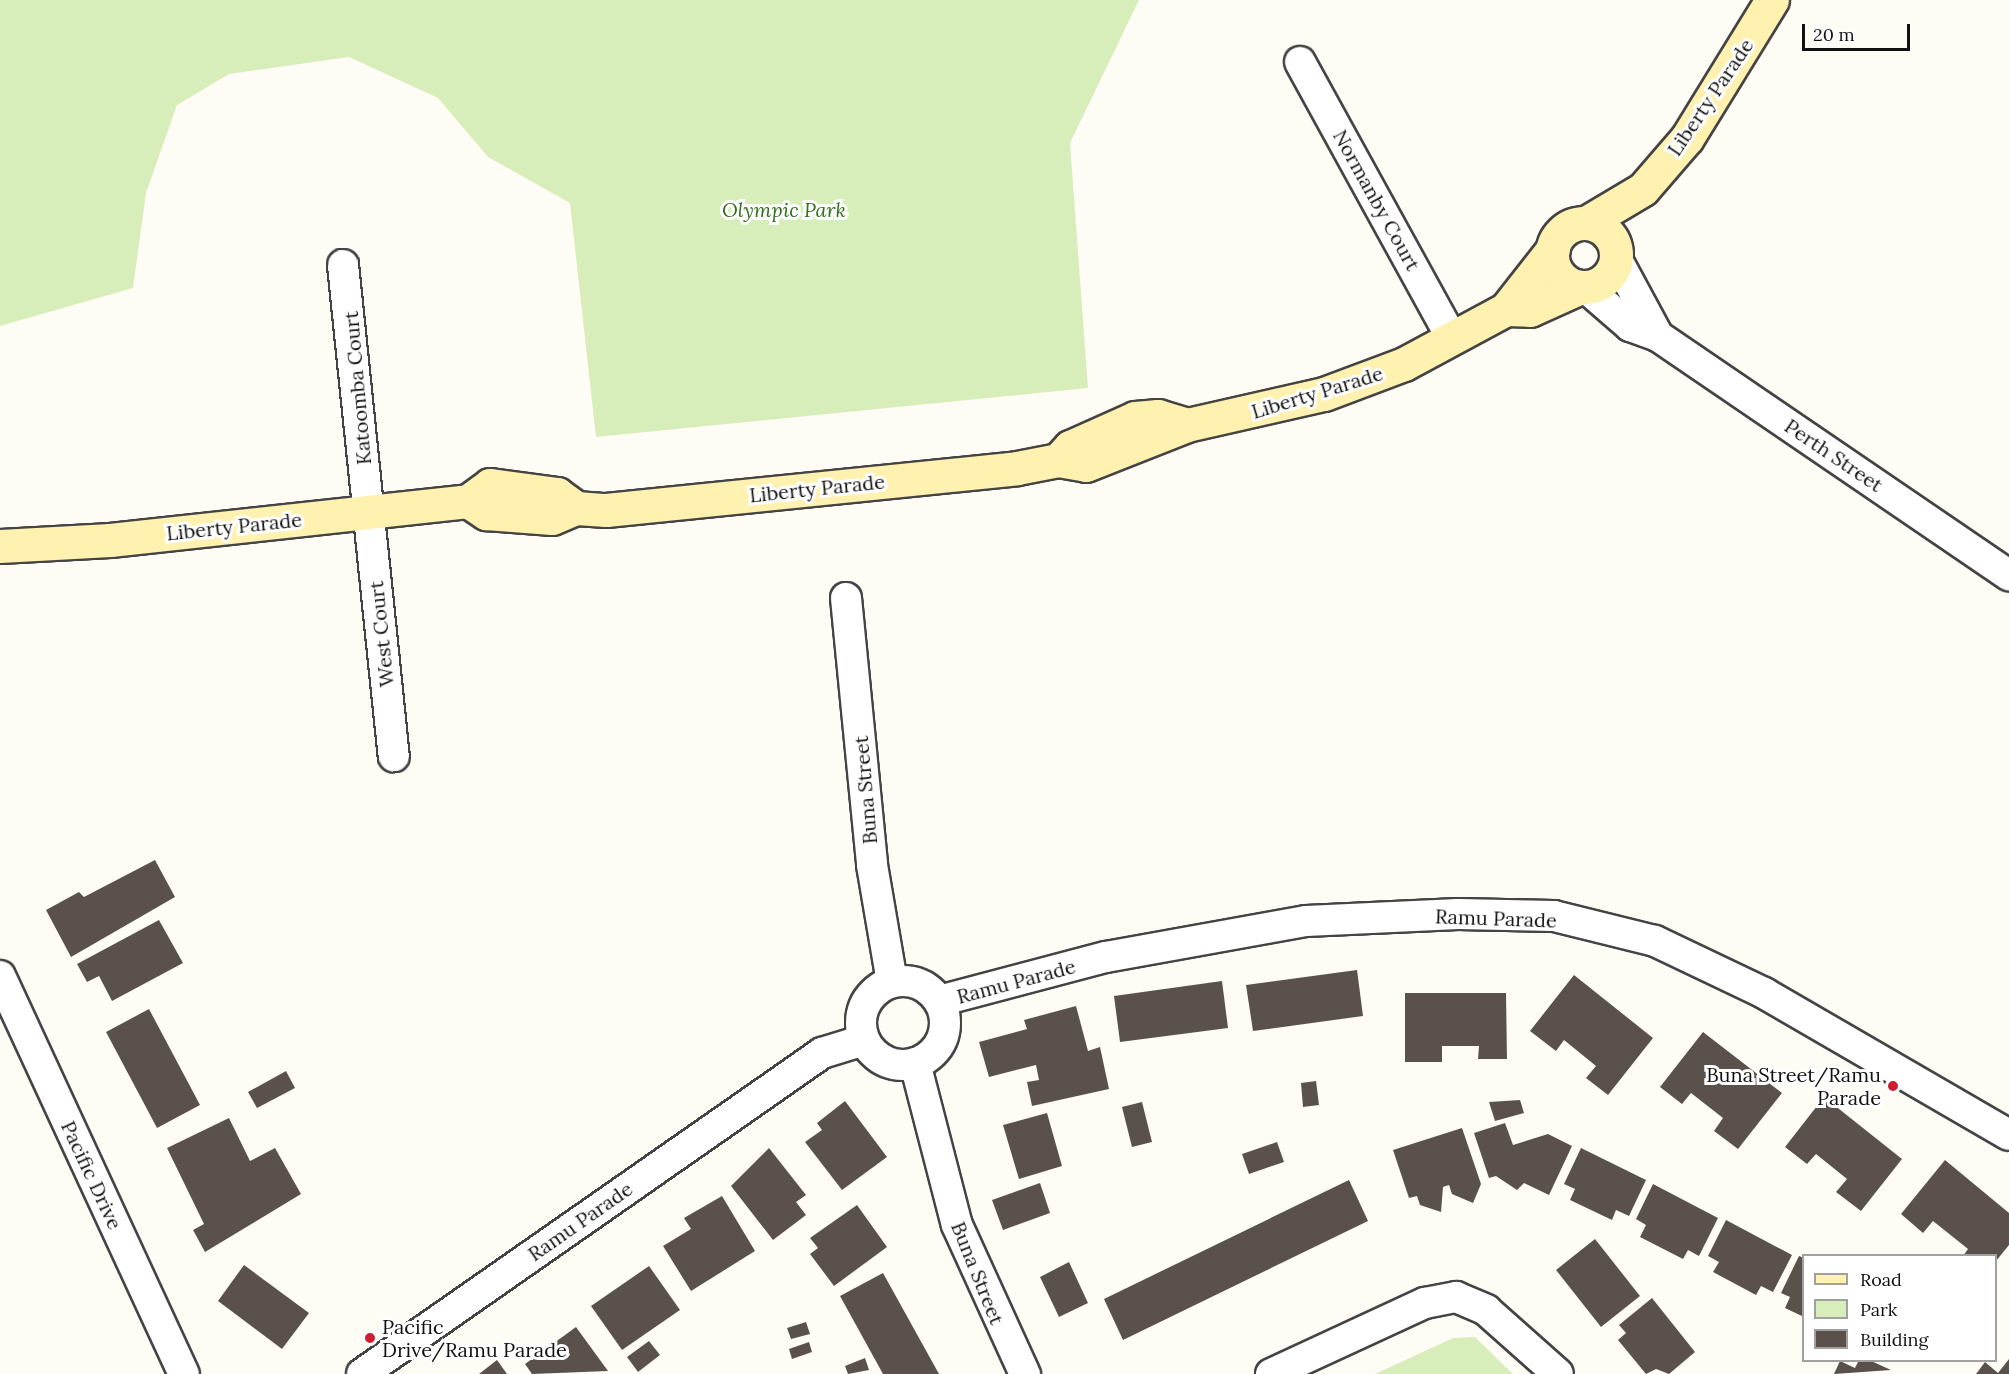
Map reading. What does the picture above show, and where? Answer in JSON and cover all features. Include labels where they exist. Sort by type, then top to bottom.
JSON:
[{"type":"street","name":"Liberty Parade","points":[[1586,224],[1643,189],[1687,138],[1772,0]]},
{"type":"street","name":"Normanby Court","points":[[1300,62],[1452,339]]},
{"type":"street","name":"Liberty Parade","points":[[1616,253],[1641,205],[1643,189]]},
{"type":"street","points":[[1586,224],[1608,234],[1616,253],[1606,279],[1583,287],[1558,274],[1553,249],[1561,233],[1586,224]]},
{"type":"street","name":"Liberty Parade","points":[[0,546],[110,540],[468,501],[490,485],[557,494],[576,508],[606,510],[1058,460],[1070,447],[1135,418],[1158,416],[1187,425],[1324,394],[1452,339],[1506,309],[1553,249]]},
{"type":"street","name":"Perth Street","points":[[1616,253],[1658,336]]},
{"type":"street","name":"Katoomba Court","points":[[343,265],[369,512]]},
{"type":"street","name":"Liberty Parade","points":[[1506,309],[1530,310],[1583,287]]},
{"type":"street","name":"Perth Street","points":[[1583,287],[1630,326],[1658,336],[2009,574]]},
{"type":"street","name":"West Court","points":[[369,512],[394,756]]},
{"type":"street","name":"Buna Street","points":[[846,598],[872,865],[892,982]]},
{"type":"street","name":"Ramu Parade","points":[[939,1001],[1106,957],[1306,921],[1458,914],[1554,916],[1655,941],[1764,993],[2009,1135]]},
{"type":"street","name":"Pacific Drive","points":[[0,976],[184,1374]]},
{"type":"street","points":[[892,982],[919,984],[939,1001],[942,1038],[927,1058],[915,1063],[891,1063],[864,1040],[862,1011],[879,988],[892,982]]},
{"type":"street","name":"Ramu Parade","points":[[362,1374],[822,1053],[864,1040]]},
{"type":"street","name":"Buna Street","points":[[915,1063],[957,1225],[1025,1374]]},
{"type":"street","points":[[1271,1374],[1425,1303],[1456,1298],[1486,1310],[1558,1374]]},
{"type":"green space","name":"Olympic Park","points":[[0,0],[1139,0],[1070,143],[1088,388],[596,437],[570,203],[488,157],[438,98],[349,57],[229,74],[177,105],[146,193],[133,288],[0,326]]},
{"type":"green space","points":[[1475,1337],[1513,1374],[1375,1374],[1453,1338]]},
{"type":"building","points":[[155,860],[175,897],[71,957],[46,910],[79,892],[84,897]]},
{"type":"building","points":[[159,920],[183,963],[112,1001],[99,976],[87,982],[77,964]]},
{"type":"building","points":[[1357,970],[1363,1016],[1253,1031],[1246,985]]},
{"type":"building","points":[[1574,975],[1653,1038],[1608,1095],[1586,1078],[1596,1066],[1564,1040],[1556,1051],[1530,1031]]},
{"type":"building","points":[[1222,981],[1228,1028],[1120,1042],[1114,996]]},
{"type":"building","points":[[1405,993],[1506,993],[1507,1059],[1478,1059],[1479,1046],[1442,1046],[1442,1062],[1405,1062]]},
{"type":"building","points":[[1076,1006],[1088,1051],[1100,1047],[1109,1089],[1032,1106],[1027,1082],[1039,1080],[1036,1065],[989,1077],[979,1042],[1027,1029],[1024,1020]]},
{"type":"building","points":[[149,1009],[200,1105],[157,1128],[106,1032]]},
{"type":"building","points":[[1703,1032],[1782,1093],[1738,1149],[1714,1131],[1723,1118],[1691,1093],[1682,1104],[1660,1087]]},
{"type":"building","points":[[286,1071],[295,1088],[257,1108],[248,1092]]},
{"type":"building","points":[[1316,1081],[1319,1105],[1303,1107],[1301,1083]]},
{"type":"building","points":[[1824,1097],[1902,1159],[1861,1211],[1836,1192],[1847,1179],[1816,1154],[1807,1164],[1785,1147]]},
{"type":"building","points":[[1520,1100],[1524,1113],[1495,1121],[1489,1102]]},
{"type":"building","points":[[845,1101],[887,1157],[842,1190],[805,1142],[822,1130],[817,1123]]},
{"type":"building","points":[[1142,1102],[1152,1142],[1132,1147],[1122,1107]]},
{"type":"building","points":[[1047,1113],[1062,1166],[1019,1179],[1003,1125]]},
{"type":"building","points":[[229,1118],[250,1161],[275,1148],[301,1194],[205,1252],[193,1230],[204,1224],[167,1148]]},
{"type":"building","points":[[1505,1123],[1513,1145],[1548,1134],[1572,1146],[1549,1195],[1524,1183],[1517,1190],[1496,1176],[1489,1178],[1474,1133]]},
{"type":"building","points":[[1462,1128],[1481,1184],[1473,1203],[1452,1194],[1449,1185],[1443,1187],[1441,1212],[1420,1205],[1417,1196],[1409,1198],[1393,1150]]},
{"type":"building","points":[[1277,1142],[1284,1162],[1249,1174],[1242,1154]]},
{"type":"building","points":[[769,1148],[806,1195],[796,1202],[806,1215],[773,1240],[731,1186]]},
{"type":"building","points":[[1581,1148],[1646,1180],[1629,1216],[1616,1210],[1612,1220],[1570,1200],[1575,1189],[1564,1184]]},
{"type":"building","points":[[1945,1160],[2009,1213],[2009,1245],[1997,1260],[1997,1254],[1964,1254],[1968,1249],[1933,1221],[1923,1233],[1901,1214]]},
{"type":"building","points":[[1349,1180],[1368,1221],[1123,1340],[1104,1299]]},
{"type":"building","points":[[1040,1183],[1050,1213],[1003,1230],[992,1200]]},
{"type":"building","points":[[1653,1184],[1718,1218],[1699,1256],[1688,1250],[1683,1259],[1640,1237],[1646,1225],[1636,1219]]},
{"type":"building","points":[[722,1196],[755,1251],[691,1291],[663,1246],[691,1229],[684,1218]]},
{"type":"building","points":[[857,1205],[887,1247],[834,1286],[810,1254],[818,1248],[810,1238]]},
{"type":"building","points":[[1726,1220],[1792,1255],[1773,1292],[1761,1286],[1756,1295],[1713,1272],[1719,1262],[1708,1256]]},
{"type":"building","points":[[1595,1239],[1640,1296],[1601,1327],[1556,1270]]},
{"type":"building","points":[[1799,1256],[1802,1257],[1802,1316],[1785,1308],[1790,1297],[1781,1293]]},
{"type":"building","points":[[1069,1262],[1088,1303],[1059,1317],[1040,1277]]},
{"type":"building","points":[[244,1265],[309,1313],[282,1349],[218,1301]]},
{"type":"building","points":[[649,1266],[680,1310],[622,1350],[591,1306]]},
{"type":"building","points":[[883,1273],[939,1374],[883,1374],[840,1296]]},
{"type":"building","points":[[1652,1298],[1695,1352],[1669,1374],[1656,1369],[1646,1374],[1618,1340],[1626,1333],[1619,1325]]},
{"type":"building","points":[[806,1322],[810,1334],[791,1339],[787,1328]]},
{"type":"building","points":[[576,1327],[608,1371],[532,1374],[525,1364]]},
{"type":"building","points":[[649,1341],[660,1355],[638,1372],[627,1357]]},
{"type":"building","points":[[809,1342],[812,1352],[792,1359],[789,1349]]},
{"type":"building","points":[[865,1358],[869,1370],[848,1374],[845,1366]]},
{"type":"building","points":[[2009,1359],[2009,1374],[1976,1374],[1985,1362],[1998,1373]]},
{"type":"building","points":[[497,1360],[507,1374],[479,1374]]},
{"type":"building","points":[[1840,1362],[1855,1368],[1858,1362],[1873,1362],[1891,1370],[1834,1374]]},
{"type":"place","name":"Buna Street/Ramu Parade","points":[[1893,1086]]},
{"type":"place","name":"Pacific Drive/Ramu Parade","points":[[370,1338]]}]
